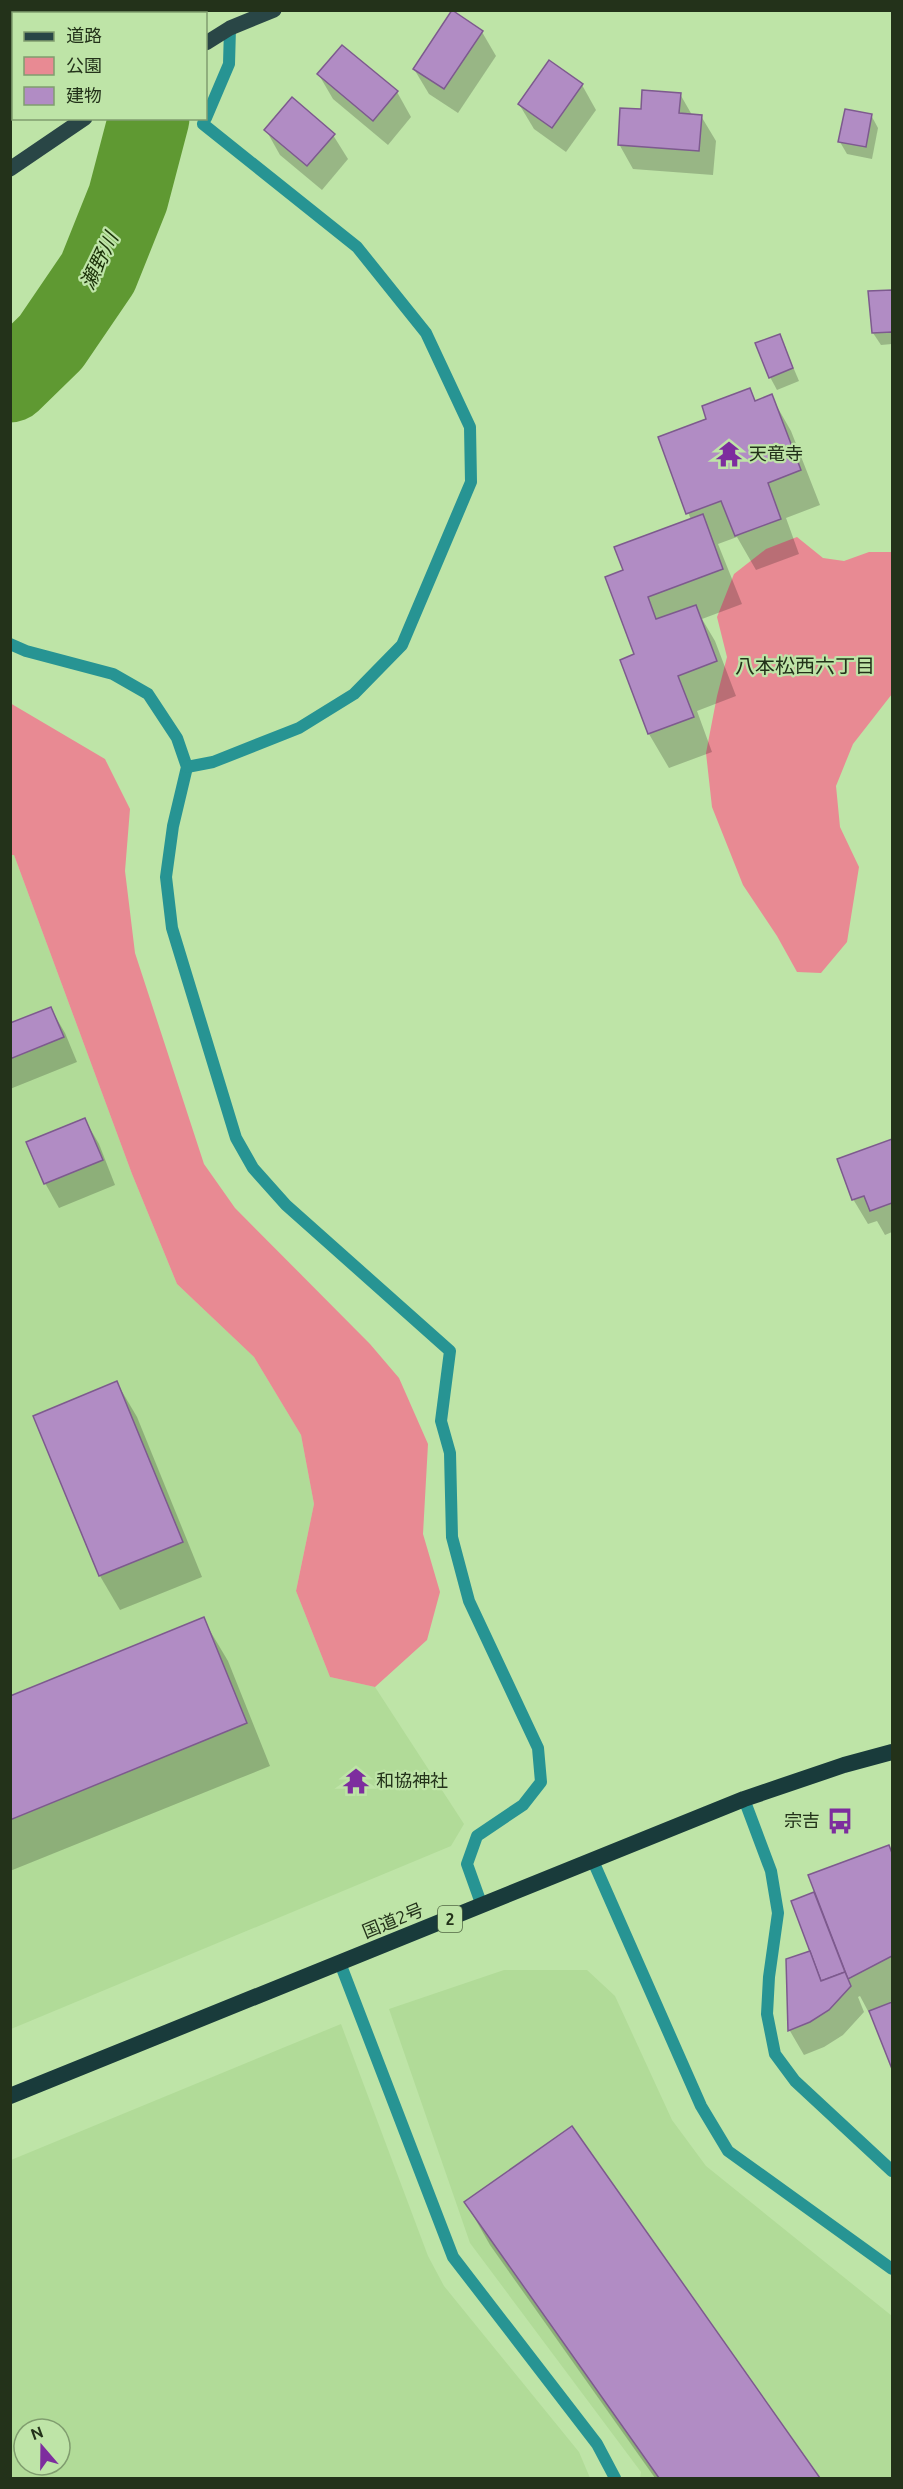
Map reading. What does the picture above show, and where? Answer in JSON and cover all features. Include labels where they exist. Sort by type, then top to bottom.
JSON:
[{"type":"highway","name":"国道2号","points":[[10,2096],[744,1799],[844,1765],[892,1752]]},
{"type":"main road","points":[[207,42],[230,28],[274,10]]},
{"type":"main road","points":[[10,168],[82,120]]},
{"type":"street","points":[[207,114],[229,64],[230,28]]},
{"type":"street","points":[[187,767],[213,762],[299,728],[354,694],[402,645],[471,482],[470,428],[426,333],[357,247],[203,124],[204,120]]},
{"type":"street","points":[[10,644],[26,651],[113,674],[148,694],[177,738],[187,767],[173,826],[166,877],[172,928],[236,1138],[253,1168],[286,1205],[450,1351],[441,1421],[450,1453],[452,1537],[469,1601],[538,1748],[542,1782],[523,1805],[477,1836],[467,1864],[482,1906]]},
{"type":"street","points":[[744,1799],[771,1871],[778,1913],[766,2014],[775,2054],[795,2081],[892,2171]]},
{"type":"street","points":[[593,1861],[701,2106],[728,2151],[892,2269]]},
{"type":"street","points":[[340,1963],[453,2257],[597,2444],[615,2478]]},
{"type":"shaded area","points":[[11,855],[14,855],[132,1174],[177,1284],[254,1357],[301,1435],[314,1504],[296,1591],[330,1677],[375,1687],[464,1824],[451,1846],[11,2029]]},
{"type":"shaded area","points":[[504,1970],[587,1970],[615,1996],[672,2120],[706,2166],[892,2316],[892,2478],[640,2478],[641,2472],[470,2243],[389,2009]]},
{"type":"shaded area","points":[[341,2024],[428,2256],[444,2286],[579,2452],[590,2478],[11,2478],[11,2160]]},
{"type":"green space","points":[[797,537],[823,558],[844,561],[869,552],[892,552],[892,694],[853,744],[836,786],[840,827],[859,867],[847,942],[821,973],[797,972],[777,936],[743,885],[712,807],[706,753],[727,657],[717,617],[734,574],[766,549]]},
{"type":"green space","points":[[10,703],[105,759],[130,809],[125,871],[135,953],[204,1164],[235,1208],[370,1344],[399,1378],[428,1444],[423,1534],[440,1592],[427,1640],[375,1687],[330,1677],[296,1591],[314,1504],[301,1435],[254,1357],[177,1284],[132,1174],[14,855],[11,855]]},
{"type":"building","points":[[452,10],[483,31],[444,89],[413,69]]},
{"type":"building","points":[[342,45],[398,91],[373,121],[317,74]]},
{"type":"building","points":[[549,60],[583,84],[552,128],[518,104]]},
{"type":"building","points":[[642,90],[681,93],[679,113],[702,115],[699,151],[618,145],[620,108],[641,109]]},
{"type":"building","points":[[292,97],[335,134],[307,166],[264,130]]},
{"type":"building","points":[[845,109],[872,114],[866,147],[838,142]]},
{"type":"building","points":[[892,290],[892,332],[872,333],[868,291]]},
{"type":"building","points":[[780,334],[793,368],[769,378],[755,343]]},
{"type":"building","name":"天竜寺","points":[[750,388],[755,401],[772,394],[801,470],[768,483],[781,519],[735,536],[721,501],[686,514],[658,437],[706,419],[702,406]]},
{"type":"building","points":[[703,514],[723,569],[648,597],[656,619],[696,605],[717,661],[678,676],[694,717],[648,734],[620,660],[634,654],[605,577],[623,570],[614,547]]},
{"type":"building","points":[[51,1007],[64,1037],[10,1059],[10,1023]]},
{"type":"building","points":[[85,1118],[103,1160],[44,1184],[26,1142]]},
{"type":"building","points":[[892,1139],[892,1203],[870,1211],[864,1196],[852,1200],[837,1159]]},
{"type":"building","points":[[117,1381],[183,1542],[99,1576],[33,1416]]},
{"type":"building","points":[[204,1617],[247,1723],[10,1820],[10,1696]]},
{"type":"building","points":[[889,1845],[892,1853],[892,1956],[848,1979],[808,1875]]},
{"type":"building","points":[[814,1892],[845,1972],[821,1981],[791,1901]]},
{"type":"building","points":[[810,1951],[821,1981],[845,1972],[851,1986],[829,2010],[810,2022],[788,2031],[786,1959]]},
{"type":"building","points":[[892,2002],[892,2069],[869,2011]]},
{"type":"building","points":[[572,2126],[820,2478],[659,2478],[464,2202]]},
{"type":"waterway","name":"瀬野川","points":[[10,382],[51,342],[98,273],[128,198],[148,120]]},
{"type":"place","name":"天竜寺","points":[[729,454]]},
{"type":"place","name":"和協神社","points":[[356,1781]]},
{"type":"place","name":"宗吉","points":[[840,1821]]},
{"type":"district","name":"八本松西六丁目","points":[[805,666]]}]
